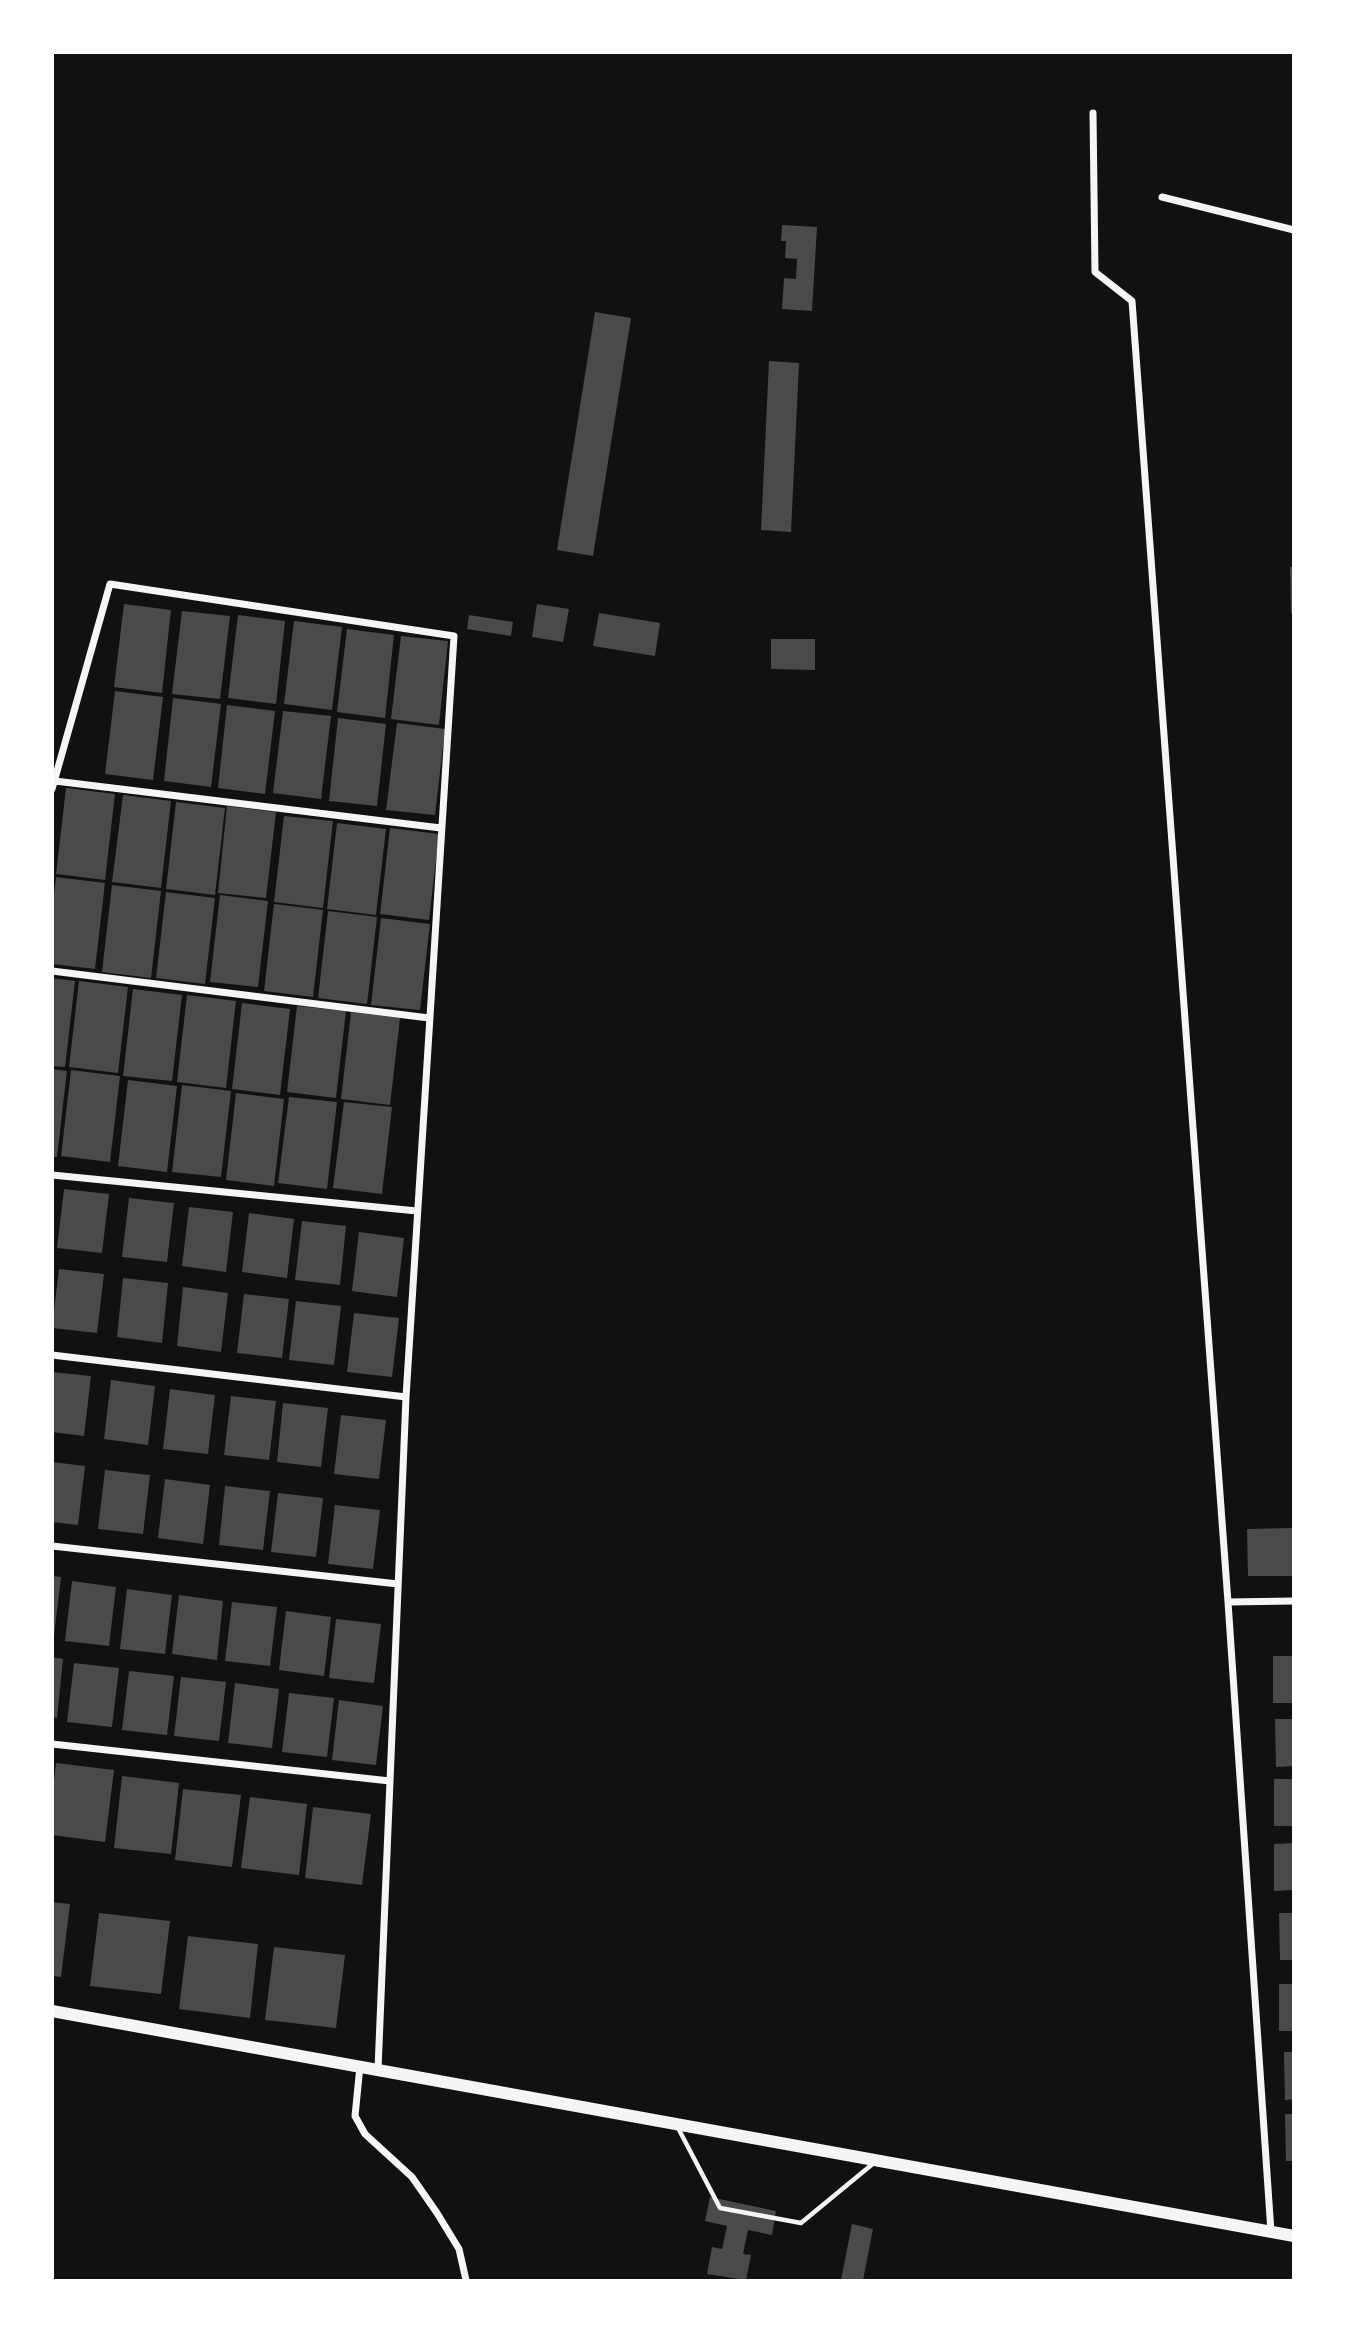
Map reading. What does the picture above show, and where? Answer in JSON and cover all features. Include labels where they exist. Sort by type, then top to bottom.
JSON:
[{"type":"main road","points":[[52,2011],[1293,2236]]},
{"type":"street","points":[[1093,113],[1095,272],[1132,301],[1228,1602],[1271,2232]]},
{"type":"street","points":[[1162,197],[1293,230]]},
{"type":"street","points":[[378,2069],[406,1397],[454,636],[110,584],[54,785],[441,828]]},
{"type":"street","points":[[52,971],[429,1018]]},
{"type":"street","points":[[52,1175],[417,1211]]},
{"type":"street","points":[[52,1355],[406,1397]]},
{"type":"street","points":[[52,1546],[398,1584]]},
{"type":"street","points":[[1228,1602],[1293,1601]]},
{"type":"street","points":[[52,1744],[390,1781]]},
{"type":"street","points":[[360,2066],[355,2116],[365,2134],[412,2176],[459,2249],[466,2280]]},
{"type":"lane","points":[[675,2122],[720,2208],[801,2223],[876,2161]]},
{"type":"building","points":[[782,225],[817,227],[812,311],[782,309],[784,278],[796,279],[797,259],[785,258],[786,241],[781,241]]},
{"type":"building","points":[[595,312],[631,318],[593,556],[557,550]]},
{"type":"building","points":[[769,361],[799,363],[791,532],[761,530]]},
{"type":"building","points":[[1290,567],[1294,567],[1294,614],[1291,614]]},
{"type":"building","points":[[124,604],[171,610],[162,693],[114,687]]},
{"type":"building","points":[[537,604],[569,609],[563,642],[532,637]]},
{"type":"building","points":[[182,611],[230,616],[220,699],[172,694]]},
{"type":"building","points":[[599,613],[660,623],[655,656],[593,646]]},
{"type":"building","points":[[238,615],[285,621],[276,704],[228,698]]},
{"type":"building","points":[[469,615],[513,622],[511,636],[467,629]]},
{"type":"building","points":[[294,621],[342,627],[332,710],[284,704]]},
{"type":"building","points":[[347,629],[394,635],[385,718],[337,712]]},
{"type":"building","points":[[401,636],[448,641],[439,725],[391,719]]},
{"type":"building","points":[[771,639],[815,639],[815,670],[771,669]]},
{"type":"building","points":[[115,691],[163,697],[153,780],[105,774]]},
{"type":"building","points":[[173,698],[221,704],[211,787],[164,781]]},
{"type":"building","points":[[227,705],[275,711],[265,794],[218,788]]},
{"type":"building","points":[[283,711],[331,716],[321,799],[273,793]]},
{"type":"building","points":[[338,718],[386,724],[377,806],[329,801]]},
{"type":"building","points":[[397,723],[445,729],[435,815],[386,810]]},
{"type":"building","points":[[66,788],[115,794],[105,880],[56,874]]},
{"type":"building","points":[[123,795],[171,801],[161,888],[112,882]]},
{"type":"building","points":[[176,802],[225,808],[215,895],[166,889]]},
{"type":"building","points":[[227,806],[276,812],[266,898],[218,893]]},
{"type":"building","points":[[284,816],[333,821],[323,908],[274,902]]},
{"type":"building","points":[[337,823],[386,829],[376,915],[327,909]]},
{"type":"building","points":[[390,828],[439,834],[429,920],[380,914]]},
{"type":"building","points":[[56,877],[105,883],[95,969],[52,964],[52,912]]},
{"type":"building","points":[[112,885],[161,891],[151,978],[102,972]]},
{"type":"building","points":[[166,892],[215,898],[205,984],[156,978]]},
{"type":"building","points":[[220,895],[268,901],[258,987],[210,982]]},
{"type":"building","points":[[274,904],[323,910],[313,997],[264,991]]},
{"type":"building","points":[[328,911],[377,917],[367,1004],[318,998]]},
{"type":"building","points":[[381,918],[430,924],[420,1010],[371,1005]]},
{"type":"building","points":[[52,978],[75,981],[65,1067],[52,1066]]},
{"type":"building","points":[[79,981],[128,987],[118,1073],[69,1067]]},
{"type":"building","points":[[133,989],[182,995],[172,1081],[123,1076]]},
{"type":"building","points":[[187,995],[236,1001],[226,1088],[177,1082]]},
{"type":"building","points":[[242,1003],[290,1009],[280,1095],[232,1089]]},
{"type":"building","points":[[297,1006],[346,1011],[336,1098],[287,1092]]},
{"type":"building","points":[[351,1012],[400,1018],[390,1105],[341,1099]]},
{"type":"building","points":[[52,1069],[67,1071],[57,1157],[52,1157]]},
{"type":"building","points":[[71,1070],[120,1076],[110,1162],[61,1156]]},
{"type":"building","points":[[128,1080],[177,1086],[167,1172],[118,1166]]},
{"type":"building","points":[[182,1085],[231,1091],[221,1177],[172,1172]]},
{"type":"building","points":[[236,1093],[284,1099],[274,1186],[226,1180]]},
{"type":"building","points":[[289,1097],[337,1102],[327,1189],[278,1183]]},
{"type":"building","points":[[344,1102],[392,1107],[382,1194],[333,1188]]},
{"type":"building","points":[[64,1189],[109,1194],[102,1253],[57,1248]]},
{"type":"building","points":[[129,1198],[174,1203],[167,1262],[122,1257]]},
{"type":"building","points":[[189,1207],[233,1212],[226,1272],[182,1266]]},
{"type":"building","points":[[249,1213],[294,1219],[287,1278],[242,1272]]},
{"type":"building","points":[[302,1221],[346,1226],[340,1285],[295,1280]]},
{"type":"building","points":[[359,1232],[404,1238],[397,1297],[352,1291]]},
{"type":"building","points":[[59,1269],[104,1274],[97,1333],[52,1328]]},
{"type":"building","points":[[123,1278],[168,1283],[162,1343],[117,1337]]},
{"type":"building","points":[[183,1287],[228,1293],[221,1352],[177,1346]]},
{"type":"building","points":[[244,1294],[289,1299],[282,1358],[237,1353]]},
{"type":"building","points":[[296,1301],[341,1306],[334,1365],[289,1360]]},
{"type":"building","points":[[354,1313],[399,1318],[392,1377],[347,1372]]},
{"type":"building","points":[[52,1372],[91,1376],[84,1436],[52,1432]]},
{"type":"building","points":[[111,1380],[155,1386],[148,1445],[104,1439]]},
{"type":"building","points":[[170,1389],[215,1395],[208,1454],[163,1449]]},
{"type":"building","points":[[231,1396],[276,1401],[269,1460],[224,1455]]},
{"type":"building","points":[[283,1403],[328,1408],[321,1467],[277,1462]]},
{"type":"building","points":[[341,1415],[386,1420],[379,1479],[334,1474]]},
{"type":"building","points":[[52,1462],[85,1466],[78,1525],[52,1522]]},
{"type":"building","points":[[105,1470],[150,1475],[143,1534],[98,1529]]},
{"type":"building","points":[[165,1479],[210,1485],[203,1544],[158,1538]]},
{"type":"building","points":[[225,1486],[270,1491],[263,1550],[219,1545]]},
{"type":"building","points":[[278,1493],[323,1498],[316,1557],[271,1552]]},
{"type":"building","points":[[335,1505],[380,1510],[373,1569],[328,1564]]},
{"type":"building","points":[[1294,1528],[1294,1576],[1248,1576],[1247,1529]]},
{"type":"building","points":[[52,1576],[61,1577],[54,1636],[52,1636]]},
{"type":"building","points":[[72,1581],[116,1587],[109,1646],[65,1641]]},
{"type":"building","points":[[127,1589],[172,1595],[165,1654],[120,1649]]},
{"type":"building","points":[[179,1595],[223,1601],[217,1660],[172,1654]]},
{"type":"building","points":[[232,1602],[277,1607],[270,1666],[225,1661]]},
{"type":"building","points":[[286,1611],[331,1617],[324,1676],[279,1670]]},
{"type":"building","points":[[336,1619],[381,1624],[374,1683],[329,1678]]},
{"type":"building","points":[[1273,1656],[1294,1656],[1294,1703],[1273,1703]]},
{"type":"building","points":[[52,1657],[63,1659],[57,1718],[52,1717]]},
{"type":"building","points":[[74,1663],[119,1668],[112,1727],[67,1722]]},
{"type":"building","points":[[129,1671],[174,1676],[167,1735],[122,1730]]},
{"type":"building","points":[[181,1677],[226,1682],[219,1741],[174,1736]]},
{"type":"building","points":[[235,1683],[279,1689],[272,1748],[228,1743]]},
{"type":"building","points":[[289,1693],[334,1698],[327,1757],[282,1752]]},
{"type":"building","points":[[339,1700],[383,1706],[376,1765],[332,1760]]},
{"type":"building","points":[[1275,1719],[1294,1719],[1294,1766],[1276,1767]]},
{"type":"building","points":[[56,1763],[114,1770],[105,1842],[52,1835],[52,1797]]},
{"type":"building","points":[[122,1776],[179,1783],[171,1854],[114,1848]]},
{"type":"building","points":[[1274,1779],[1294,1779],[1294,1826],[1274,1826]]},
{"type":"building","points":[[183,1789],[241,1795],[232,1867],[175,1860]]},
{"type":"building","points":[[250,1797],[307,1804],[299,1875],[241,1868]]},
{"type":"building","points":[[313,1807],[371,1814],[362,1885],[305,1878]]},
{"type":"building","points":[[1294,1843],[1294,1890],[1274,1891],[1274,1844]]},
{"type":"building","points":[[52,1902],[70,1904],[61,1977],[52,1976]]},
{"type":"building","points":[[99,1913],[170,1921],[161,1994],[90,1986]]},
{"type":"building","points":[[1279,1913],[1294,1913],[1294,1960],[1280,1960]]},
{"type":"building","points":[[188,1936],[258,1944],[250,2018],[179,2009]]},
{"type":"building","points":[[274,1947],[345,1955],[336,2028],[265,2020]]},
{"type":"building","points":[[1279,1984],[1294,1984],[1294,2031],[1279,2031]]},
{"type":"building","points":[[1284,2052],[1294,2052],[1294,2099],[1285,2100]]},
{"type":"building","points":[[1285,2114],[1294,2114],[1294,2161],[1286,2161]]},
{"type":"building","points":[[710,2197],[776,2211],[772,2235],[748,2230],[743,2254],[751,2255],[746,2280],[707,2274],[712,2247],[722,2249],[727,2226],[705,2221]]},
{"type":"building","points":[[852,2224],[873,2229],[863,2280],[841,2280]]}]
